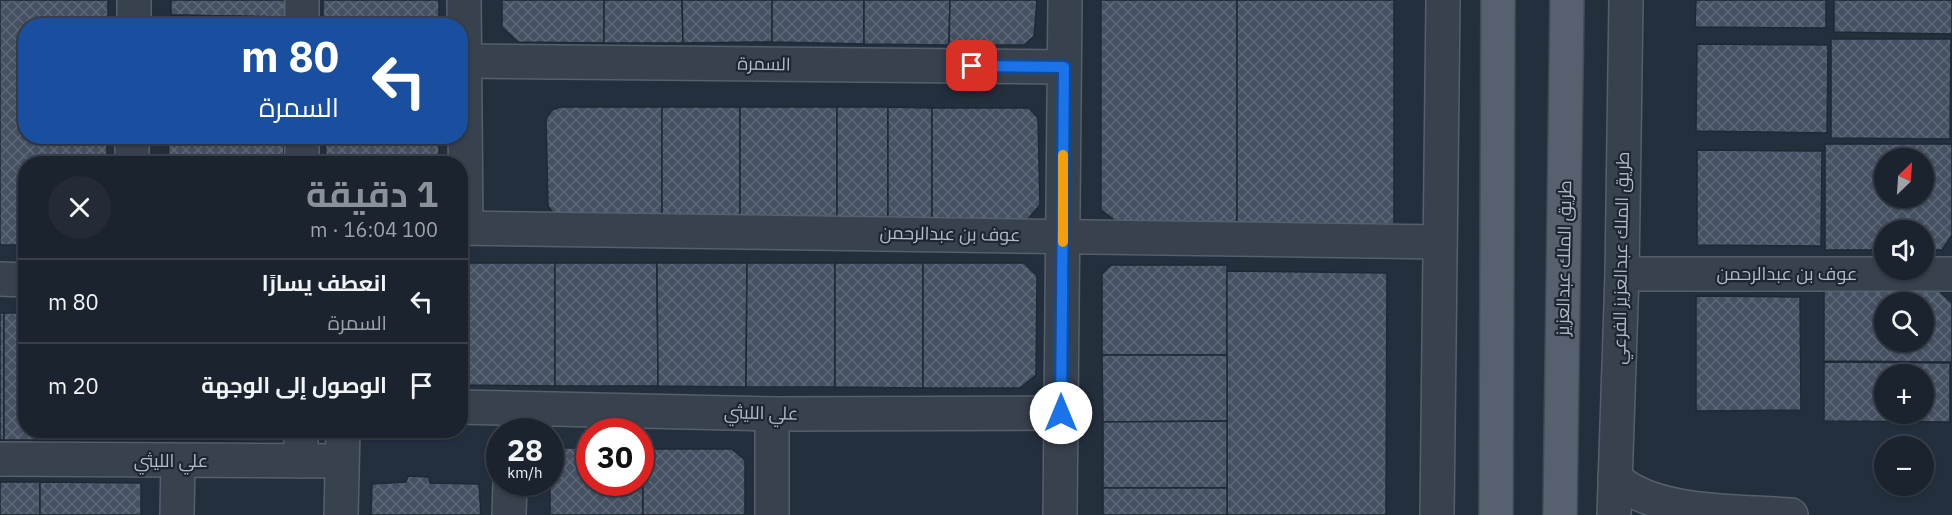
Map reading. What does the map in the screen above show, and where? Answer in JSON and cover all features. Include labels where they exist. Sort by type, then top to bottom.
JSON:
[{"type":"main road","points":[[1496,515],[1498,0]]},
{"type":"main road","name":"طريق الملك عبدالعزيز","points":[[1560,515],[1567,0]]},
{"type":"street","points":[[134,0],[134,18]]},
{"type":"street","points":[[302,0],[302,18]]},
{"type":"street","points":[[464,0],[464,18]]},
{"type":"street","points":[[1060,515],[1065,0]]},
{"type":"street","points":[[1437,515],[1443,0]]},
{"type":"street","name":"طريق الملك عبدالعزيز الفرعي","points":[[1614,515],[1622,274],[1626,0]]},
{"type":"street","name":"السمرة","points":[[468,61],[1064,67]]},
{"type":"street","name":"عوف بن عبدالرحمن","points":[[468,228],[1440,242]]},
{"type":"street","name":"عوف بن عبدالرحمن","points":[[1622,274],[1952,274]]},
{"type":"street","points":[[0,279],[18,280]]},
{"type":"street","name":"علي الليثي","points":[[468,409],[502,418]]},
{"type":"street","name":"علي الليثي","points":[[564,419],[772,414],[1061,413]]},
{"type":"street","points":[[772,414],[772,515]]},
{"type":"street","name":"علي الليثي","points":[[0,459],[178,461],[301,446],[342,446]]},
{"type":"street","points":[[342,446],[342,515]]},
{"type":"street","points":[[177,515],[178,461]]},
{"type":"street","points":[[1614,478],[1626,488],[1663,502],[1692,507],[1791,515]]},
{"type":"street","points":[[509,515],[510,496]]},
{"type":"building","points":[[0,0],[108,0],[108,18],[18,18],[18,144],[107,144],[107,156],[18,156],[18,245],[0,245]]},
{"type":"building","points":[[171,0],[285,0],[285,17],[171,15]]},
{"type":"building","points":[[323,0],[439,0],[439,18],[323,18]]},
{"type":"building","points":[[502,0],[604,0],[604,43],[518,42],[502,27]]},
{"type":"building","points":[[604,0],[682,0],[683,43],[604,43]]},
{"type":"building","points":[[682,0],[772,0],[772,42],[683,43]]},
{"type":"building","points":[[772,0],[864,0],[864,44],[772,42]]},
{"type":"building","points":[[864,0],[950,0],[949,45],[864,44]]},
{"type":"building","points":[[950,0],[1037,0],[1034,36],[1024,45],[949,45]]},
{"type":"building","points":[[1101,0],[1237,0],[1237,224],[1120,224],[1101,210]]},
{"type":"building","points":[[1237,0],[1394,0],[1394,224],[1237,224]]},
{"type":"building","points":[[1696,0],[1826,0],[1826,28],[1695,27]]},
{"type":"building","points":[[1834,0],[1952,0],[1952,34],[1834,32]]},
{"type":"building","points":[[171,15],[285,17],[285,18],[171,18]]},
{"type":"building","points":[[1831,39],[1951,39],[1950,139],[1831,138]]},
{"type":"building","points":[[1697,44],[1828,45],[1827,133],[1696,131]]},
{"type":"building","points":[[560,107],[662,107],[662,219],[554,214],[548,206],[546,119],[552,110]]},
{"type":"building","points":[[662,107],[740,107],[740,220],[662,219]]},
{"type":"building","points":[[740,107],[837,107],[837,220],[740,220]]},
{"type":"building","points":[[837,107],[888,107],[888,220],[837,220]]},
{"type":"building","points":[[888,107],[932,108],[932,220],[888,220]]},
{"type":"building","points":[[932,108],[1029,108],[1038,118],[1040,205],[1027,220],[932,220]]},
{"type":"building","points":[[169,144],[284,144],[284,156],[168,156]]},
{"type":"building","points":[[325,144],[439,144],[439,156],[326,156]]},
{"type":"building","points":[[1825,144],[1952,144],[1952,235],[1942,250],[1934,250],[1934,220],[1874,220],[1874,250],[1825,250]]},
{"type":"building","points":[[1697,150],[1822,151],[1821,246],[1697,245]]},
{"type":"building","points":[[468,263],[555,263],[555,386],[468,385]]},
{"type":"building","points":[[555,263],[657,263],[658,386],[555,386]]},
{"type":"building","points":[[657,263],[747,263],[746,387],[658,386]]},
{"type":"building","points":[[747,263],[835,263],[835,387],[746,387]]},
{"type":"building","points":[[835,263],[923,263],[923,388],[835,387]]},
{"type":"building","points":[[923,263],[1024,263],[1037,276],[1036,375],[1020,388],[923,388]]},
{"type":"building","points":[[1111,265],[1227,265],[1227,355],[1102,355],[1102,274]]},
{"type":"building","points":[[1227,271],[1387,273],[1386,515],[1227,515]]},
{"type":"building","points":[[1824,289],[1939,291],[1952,303],[1952,362],[1824,361]]},
{"type":"building","points":[[1696,296],[1800,297],[1801,410],[1696,411]]},
{"type":"building","points":[[0,313],[4,313],[4,440],[0,440]]},
{"type":"building","points":[[4,313],[18,313],[18,438],[95,438],[95,440],[4,440]]},
{"type":"building","points":[[1102,355],[1227,355],[1227,421],[1103,422]]},
{"type":"building","points":[[1824,362],[1950,363],[1950,422],[1934,422],[1934,364],[1874,364],[1874,421],[1824,421]]},
{"type":"building","points":[[1227,421],[1227,488],[1103,488],[1103,422]]},
{"type":"building","points":[[95,438],[271,438],[269,441],[95,440]]},
{"type":"building","points":[[576,448],[576,496],[643,496],[643,515],[550,515],[550,496],[564,496],[564,449]]},
{"type":"building","points":[[654,449],[732,449],[745,460],[745,515],[643,515],[643,496],[654,496]]},
{"type":"building","points":[[408,476],[429,477],[430,483],[479,484],[481,515],[371,515],[372,484],[406,482]]},
{"type":"building","points":[[0,482],[40,482],[40,515],[0,515]]},
{"type":"building","points":[[40,482],[141,483],[141,515],[40,515]]},
{"type":"building","points":[[1103,488],[1227,488],[1227,515],[1103,515]]},
{"type":"slow traffic","points":[[1063,155],[1063,242]]},
{"type":"route","points":[[972,66],[1064,67],[1061,413]]}]
